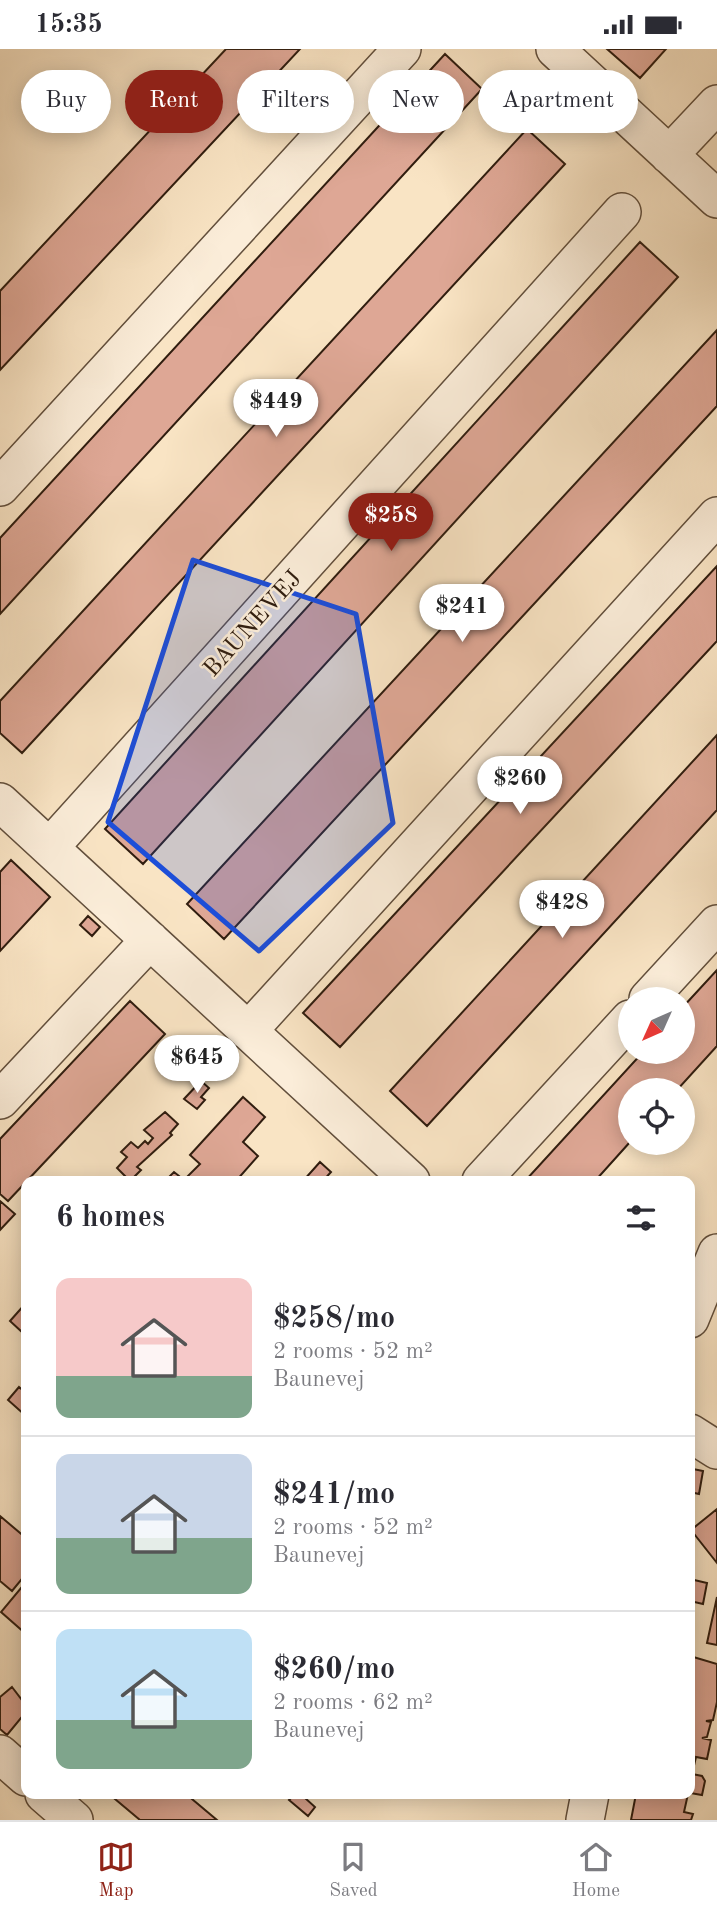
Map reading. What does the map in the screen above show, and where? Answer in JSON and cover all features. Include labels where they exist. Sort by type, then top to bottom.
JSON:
[{"type":"street","points":[[0,487],[402,49]]},
{"type":"street","points":[[562,52],[717,198]]},
{"type":"street","points":[[669,155],[717,104]]},
{"type":"street","name":"BAUNEVEJ","points":[[50,847],[622,212]]},
{"type":"street","points":[[248,1031],[717,516]]},
{"type":"street","points":[[0,801],[406,1176]]},
{"type":"street","points":[[659,987],[717,924]]},
{"type":"street","points":[[0,1100],[150,940]]},
{"type":"street","points":[[486,1176],[618,1032]]},
{"type":"street","points":[[695,1307],[717,1253]]},
{"type":"street","points":[[695,1436],[717,1450]]},
{"type":"street","points":[[0,1754],[21,1773]]},
{"type":"street","points":[[50,1799],[74,1820]]},
{"type":"street","points":[[585,1820],[589,1799]]},
{"type":"highlighted area","points":[[193,560],[356,614],[393,823],[259,951],[108,822]]},
{"type":"building","points":[[226,49],[300,49],[280,70],[237,70],[237,116],[223,131],[223,70],[206,70]]},
{"type":"building","points":[[607,49],[666,49],[640,78],[638,70],[631,70]]},
{"type":"building","points":[[445,54],[462,70],[430,70]]},
{"type":"building","points":[[464,72],[478,85],[478,93],[464,109]]},
{"type":"building","points":[[148,133],[221,133],[0,370],[0,291]]},
{"type":"building","points":[[372,133],[442,133],[0,614],[0,538]]},
{"type":"building","points":[[523,133],[531,133],[565,164],[22,753],[0,733],[0,701]]},
{"type":"building","points":[[640,242],[678,277],[143,864],[105,829]]},
{"type":"building","points":[[717,330],[717,406],[224,939],[187,904]]},
{"type":"building","points":[[717,566],[717,641],[340,1047],[303,1013]]},
{"type":"building","points":[[717,735],[717,810],[427,1126],[390,1091]]},
{"type":"building","points":[[11,860],[50,897],[0,951],[0,872]]},
{"type":"building","points":[[88,916],[100,927],[92,936],[80,925]]},
{"type":"building","points":[[717,970],[717,1046],[688,1078],[619,1078],[632,1064],[695,1064],[695,994]]},
{"type":"building","points":[[130,1001],[165,1034],[32,1176],[21,1176],[21,1187],[8,1201],[0,1194],[0,1139]]},
{"type":"building","points":[[618,1079],[618,1155],[599,1176],[530,1176]]},
{"type":"building","points":[[201,1081],[209,1088],[201,1097],[205,1100],[197,1109],[184,1099]]},
{"type":"building","points":[[243,1097],[265,1117],[243,1142],[258,1156],[240,1176],[188,1176],[200,1164],[190,1155]]},
{"type":"building","points":[[165,1112],[178,1124],[170,1133],[172,1135],[137,1167],[141,1170],[135,1176],[125,1176],[117,1168],[127,1157],[121,1152],[131,1142],[138,1148],[145,1141],[148,1144],[153,1138],[144,1130]]},
{"type":"building","points":[[320,1162],[331,1172],[327,1176],[307,1176]]},
{"type":"building","points":[[0,1201],[15,1214],[0,1230]]},
{"type":"building","points":[[21,1309],[21,1331],[10,1321]]},
{"type":"building","points":[[19,1387],[21,1389],[21,1412],[8,1400]]},
{"type":"building","points":[[695,1469],[703,1471],[699,1494],[695,1493]]},
{"type":"building","points":[[717,1509],[717,1563],[695,1535],[695,1527]]},
{"type":"building","points":[[0,1516],[21,1534],[21,1580],[12,1591],[0,1581]]},
{"type":"building","points":[[695,1580],[707,1583],[703,1604],[695,1602]]},
{"type":"building","points":[[21,1588],[21,1630],[1,1612]]},
{"type":"building","points":[[717,1597],[717,1645],[707,1643]]},
{"type":"building","points":[[695,1657],[717,1664],[717,1702],[713,1720],[706,1721],[711,1722],[707,1737],[702,1738],[711,1740],[707,1759],[696,1757],[695,1761]]},
{"type":"building","points":[[12,1687],[21,1699],[21,1718],[7,1735],[0,1729],[0,1697]]},
{"type":"building","points":[[695,1775],[702,1776],[705,1781],[702,1795],[695,1794]]},
{"type":"building","points":[[115,1799],[192,1799],[217,1820],[140,1820]]},
{"type":"building","points":[[306,1799],[315,1807],[308,1816],[289,1800]]},
{"type":"building","points":[[635,1799],[687,1799],[684,1812],[693,1814],[691,1820],[631,1820]]}]
